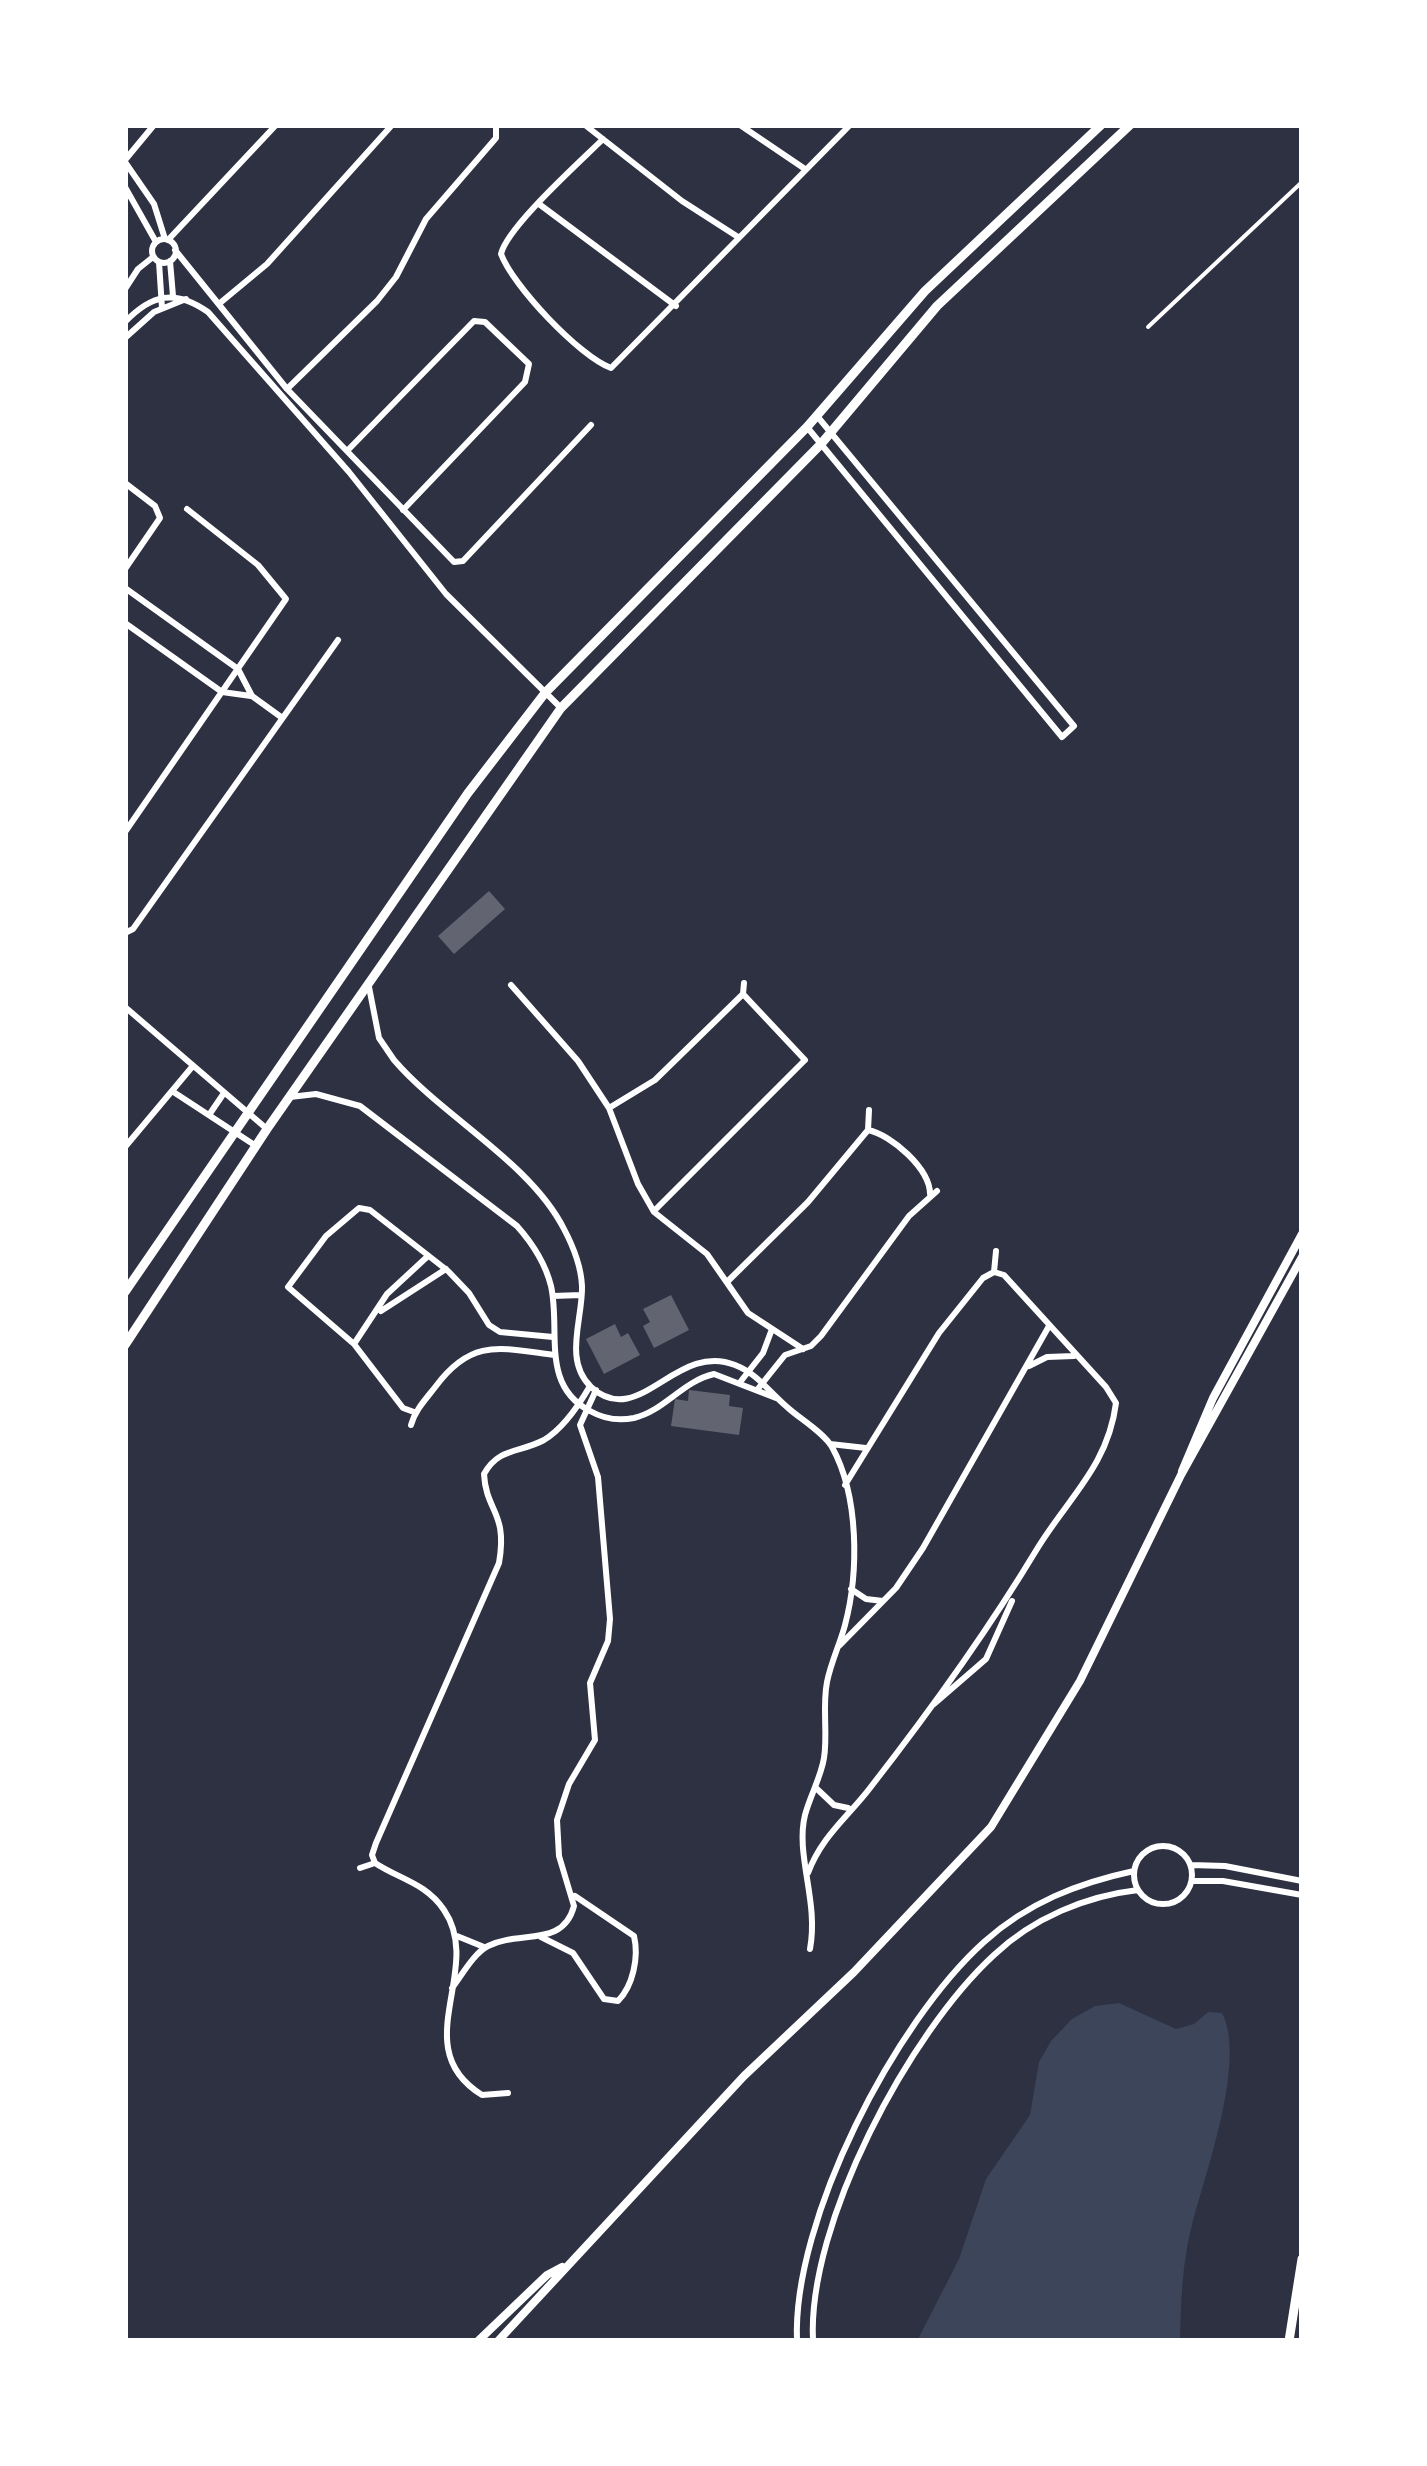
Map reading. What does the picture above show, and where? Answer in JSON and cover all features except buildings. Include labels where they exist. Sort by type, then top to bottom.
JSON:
[{"type":"main road","points":[[125,1292],[468,792],[545,693],[817,416],[925,290],[1102,125]]},
{"type":"main road","points":[[125,1345],[267,1129],[561,708],[820,444],[938,306],[1130,125]]},
{"type":"main road","points":[[1288,2341],[1302,2259]]},
{"type":"street","points":[[154,125],[125,161],[154,204],[163,240]]},
{"type":"street","points":[[162,308],[156,259],[163,240],[276,125]]},
{"type":"street","points":[[220,303],[267,264],[392,125]]},
{"type":"street","points":[[287,389],[396,277],[426,219],[496,138],[496,125]]},
{"type":"street","points":[[585,125],[682,201],[738,237]]},
{"type":"street","points":[[740,125],[805,169]]},
{"type":"street","points":[[602,139],[503,245],[505,265],[527,292],[572,340],[604,365],[615,365],[850,125]]},
{"type":"street","points":[[125,187],[163,240],[176,250],[287,389],[449,559],[464,561],[591,424]]},
{"type":"street","points":[[539,204],[676,306]]},
{"type":"street","points":[[174,299],[170,261],[176,250]]},
{"type":"street","points":[[125,290],[138,269],[156,259],[170,261]]},
{"type":"street","points":[[125,322],[162,296],[186,300],[208,312],[348,472],[446,594],[561,708]]},
{"type":"street","points":[[125,338],[174,299]]},
{"type":"street","points":[[348,451],[474,321],[484,322],[529,364],[526,382],[402,510]]},
{"type":"street","points":[[806,427],[1062,737],[1074,726],[817,416]]},
{"type":"street","points":[[125,481],[155,506],[160,518],[125,568]]},
{"type":"street","points":[[125,832],[286,599],[258,565],[186,508]]},
{"type":"street","points":[[125,588],[238,669],[252,696],[281,717]]},
{"type":"street","points":[[125,624],[222,692],[252,696]]},
{"type":"street","points":[[125,932],[133,929],[338,640]]},
{"type":"street","points":[[609,1108],[655,1080],[743,994],[744,983]]},
{"type":"street","points":[[510,985],[578,1061],[609,1108],[638,1184],[654,1212],[707,1254],[742,1306],[803,1348]]},
{"type":"street","points":[[369,986],[370,1010],[379,1038],[394,1060],[552,1208],[579,1264],[576,1363],[593,1388],[614,1398],[638,1398],[673,1372],[704,1360],[734,1364],[763,1381],[776,1399],[830,1444],[845,1485],[853,1547],[851,1589],[825,1694],[824,1758],[804,1817],[814,1913],[810,1949]]},
{"type":"street","points":[[654,1212],[808,1059],[743,994]]},
{"type":"street","points":[[125,1008],[267,1129]]},
{"type":"street","points":[[125,1147],[192,1066]]},
{"type":"street","points":[[172,1091],[256,1146]]},
{"type":"street","points":[[209,1115],[224,1093]]},
{"type":"street","points":[[290,1097],[340,1097],[406,1138],[518,1226],[536,1248],[552,1296],[554,1355],[563,1385],[582,1407],[613,1420],[632,1418],[700,1377],[714,1374],[741,1381],[776,1399]]},
{"type":"street","points":[[727,1282],[808,1202],[868,1130],[869,1110]]},
{"type":"street","points":[[757,1390],[784,1354],[803,1348],[820,1336],[934,1192],[926,1174],[880,1134],[868,1130]]},
{"type":"street","points":[[414,1412],[403,1408],[354,1344],[288,1286],[304,1260],[359,1208],[370,1210],[446,1270],[469,1293],[489,1325],[500,1332],[553,1338]]},
{"type":"street","points":[[498,2341],[744,2076],[854,1972],[991,1827],[1080,1681],[1181,1474],[1213,1398],[1302,1234]]},
{"type":"street","points":[[994,1272],[996,1251]]},
{"type":"street","points":[[354,1344],[388,1294],[428,1256]]},
{"type":"street","points":[[1181,1474],[1302,1257]]},
{"type":"street","points":[[380,1311],[446,1270]]},
{"type":"street","points":[[845,1485],[939,1334],[984,1278],[994,1272],[1004,1275],[1116,1404],[1100,1462],[1037,1550],[986,1659],[929,1708]]},
{"type":"street","points":[[1278,1278],[1287,1285]]},
{"type":"street","points":[[552,1296],[581,1295]]},
{"type":"street","points":[[838,1646],[884,1600],[938,1524],[980,1441],[1049,1326]]},
{"type":"street","points":[[741,1381],[772,1329]]},
{"type":"street","points":[[500,1332],[501,1349]]},
{"type":"street","points":[[410,1425],[414,1412],[454,1363],[472,1352],[501,1349],[554,1355]]},
{"type":"street","points":[[1028,1366],[1047,1358],[1076,1356]]},
{"type":"street","points":[[508,2094],[482,2095],[460,2078],[452,2063],[446,2021],[456,1935],[445,1910],[430,1894],[375,1862],[372,1855],[499,1563],[501,1518],[484,1486],[484,1474],[498,1456],[543,1440],[582,1407],[593,1388]]},
{"type":"street","points":[[1213,1398],[1223,1401]]},
{"type":"street","points":[[540,1936],[573,1953],[604,1999],[618,2001],[626,1992],[635,1959],[634,1936],[575,1896],[559,1856],[557,1820],[569,1784],[596,1740],[590,1683],[608,1640],[610,1619],[598,1477],[580,1426],[582,1407]]},
{"type":"street","points":[[830,1444],[867,1448]]},
{"type":"street","points":[[808,1873],[818,1847],[929,1708],[1021,1581]]},
{"type":"street","points":[[851,1589],[877,1603],[884,1600]]},
{"type":"street","points":[[816,1788],[834,1805],[845,1810],[854,1806]]},
{"type":"street","points":[[1162,1845],[1180,1850],[1191,1865],[1192,1881],[1183,1896],[1168,1904],[1151,1901],[1138,1890],[1134,1872],[1146,1851],[1162,1845]]},
{"type":"street","points":[[360,1868],[375,1862]]},
{"type":"street","points":[[1191,1865],[1225,1866],[1302,1880]]},
{"type":"street","points":[[797,2341],[801,2282],[832,2182],[878,2084],[930,2004],[974,1952],[1012,1920],[1080,1884],[1134,1872]]},
{"type":"street","points":[[1192,1881],[1224,1881],[1302,1896]]},
{"type":"street","points":[[813,2341],[815,2294],[826,2247],[852,2177],[892,2091],[942,2014],[996,1952],[1026,1932],[1086,1900],[1138,1890]]},
{"type":"street","points":[[452,1988],[484,1948],[514,1937],[551,1935],[566,1924],[575,1896]]},
{"type":"street","points":[[456,1935],[484,1948]]},
{"type":"street","points":[[478,2341],[547,2275],[566,2264]]},
{"type":"lane","points":[[1148,327],[1302,182]]},
{"type":"shaded area","points":[[1119,2003],[1176,2029],[1194,2024],[1208,2012],[1222,2013],[1228,2034],[1227,2087],[1186,2254],[1180,2341],[917,2341],[959,2259],[986,2179],[1030,2115],[1039,2062],[1051,2041],[1072,2019],[1095,2006]]}]
